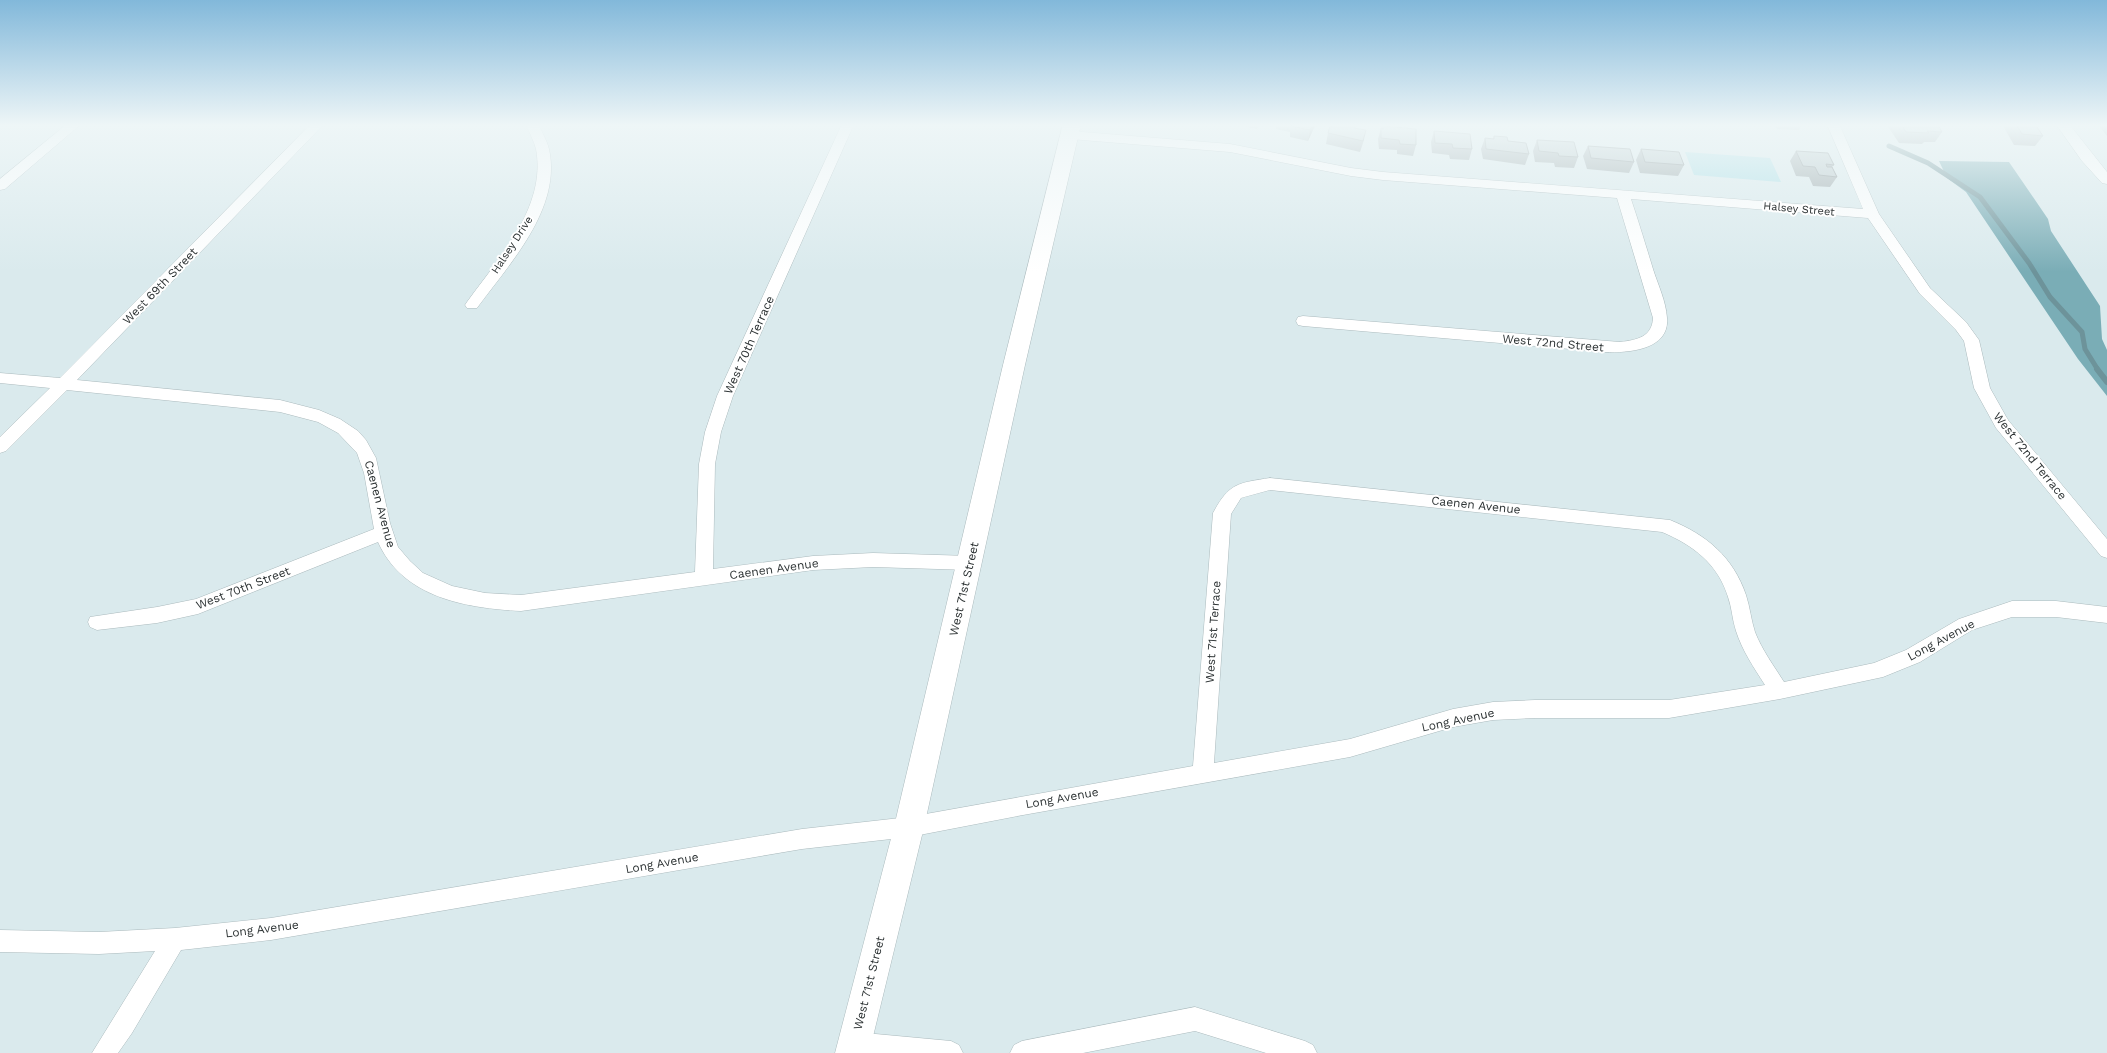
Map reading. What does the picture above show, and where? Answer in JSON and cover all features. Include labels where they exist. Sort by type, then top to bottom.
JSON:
[{"type":"street","points":[[0,186],[15,173]]},
{"type":"street","name":"West 69th Street","points":[[0,447],[270,173]]},
{"type":"street","name":"Halsey Drive","points":[[472,305],[536,209],[545,173]]},
{"type":"street","name":"West 70th Terrace","points":[[704,579],[707,464],[713,432],[725,396],[826,173]]},
{"type":"street","name":"West 71st Street","points":[[853,1048],[908,827],[1014,365],[1061,173]]},
{"type":"street","name":"Halsey Street","points":[[1360,173],[1872,214]]},
{"type":"street","name":"West 72nd Terrace","points":[[1856,173],[1872,214],[1925,291],[1961,326],[1971,340],[1982,388],[2002,424],[2107,551]]},
{"type":"street","name":"West 72nd Street","points":[[1303,321],[1605,348],[1622,348],[1641,344],[1654,336],[1660,324],[1657,305],[1623,195]]},
{"type":"street","name":"Caenen Avenue","points":[[0,378],[280,406],[301,410],[328,419],[349,432],[361,445],[372,466],[378,507],[391,551],[406,569],[422,580],[455,596],[486,602],[521,603],[813,563],[873,560],[970,563]]},
{"type":"street","name":"Caenen Avenue","points":[[1236,493],[1251,487],[1270,484],[1664,525],[1686,534],[1711,552],[1723,564],[1736,590],[1746,633],[1759,660],[1780,692]]},
{"type":"street","name":"West 71st Terrace","points":[[1203,775],[1222,514],[1236,493]]},
{"type":"street","name":"West 70th Street","points":[[97,622],[157,615],[198,606],[385,532]]},
{"type":"street","name":"Long Avenue","points":[[0,941],[99,943],[175,939],[271,929],[802,839],[908,827],[1023,805],[1203,775],[1350,748],[1453,718],[1493,711],[1535,709],[1669,709],[1780,692],[1876,671],[1913,656],[1966,624],[2012,609],[2056,609],[2107,615]]},
{"type":"street","points":[[104,1053],[124,1026],[175,939]]},
{"type":"street","points":[[1022,1053],[1195,1019],[1305,1053]]},
{"type":"street","points":[[853,1048],[951,1053]]},
{"type":"shaded area","points":[[1693,173],[1777,173],[1781,182],[1694,175]]},
{"type":"shaded area","points":[[1945,173],[2017,173],[2048,219],[2051,231],[2100,306],[2102,339],[2107,350],[2107,396],[2078,359],[1966,192],[1947,178]]},
{"type":"building","points":[[1818,173],[1835,173],[1837,177],[1819,175]]},
{"type":"waterway","points":[[1944,173],[1980,197],[2029,263],[2050,297],[2082,332],[2085,349],[2098,370]]},
{"type":"waterway","points":[[2097,369],[2107,382]]}]
